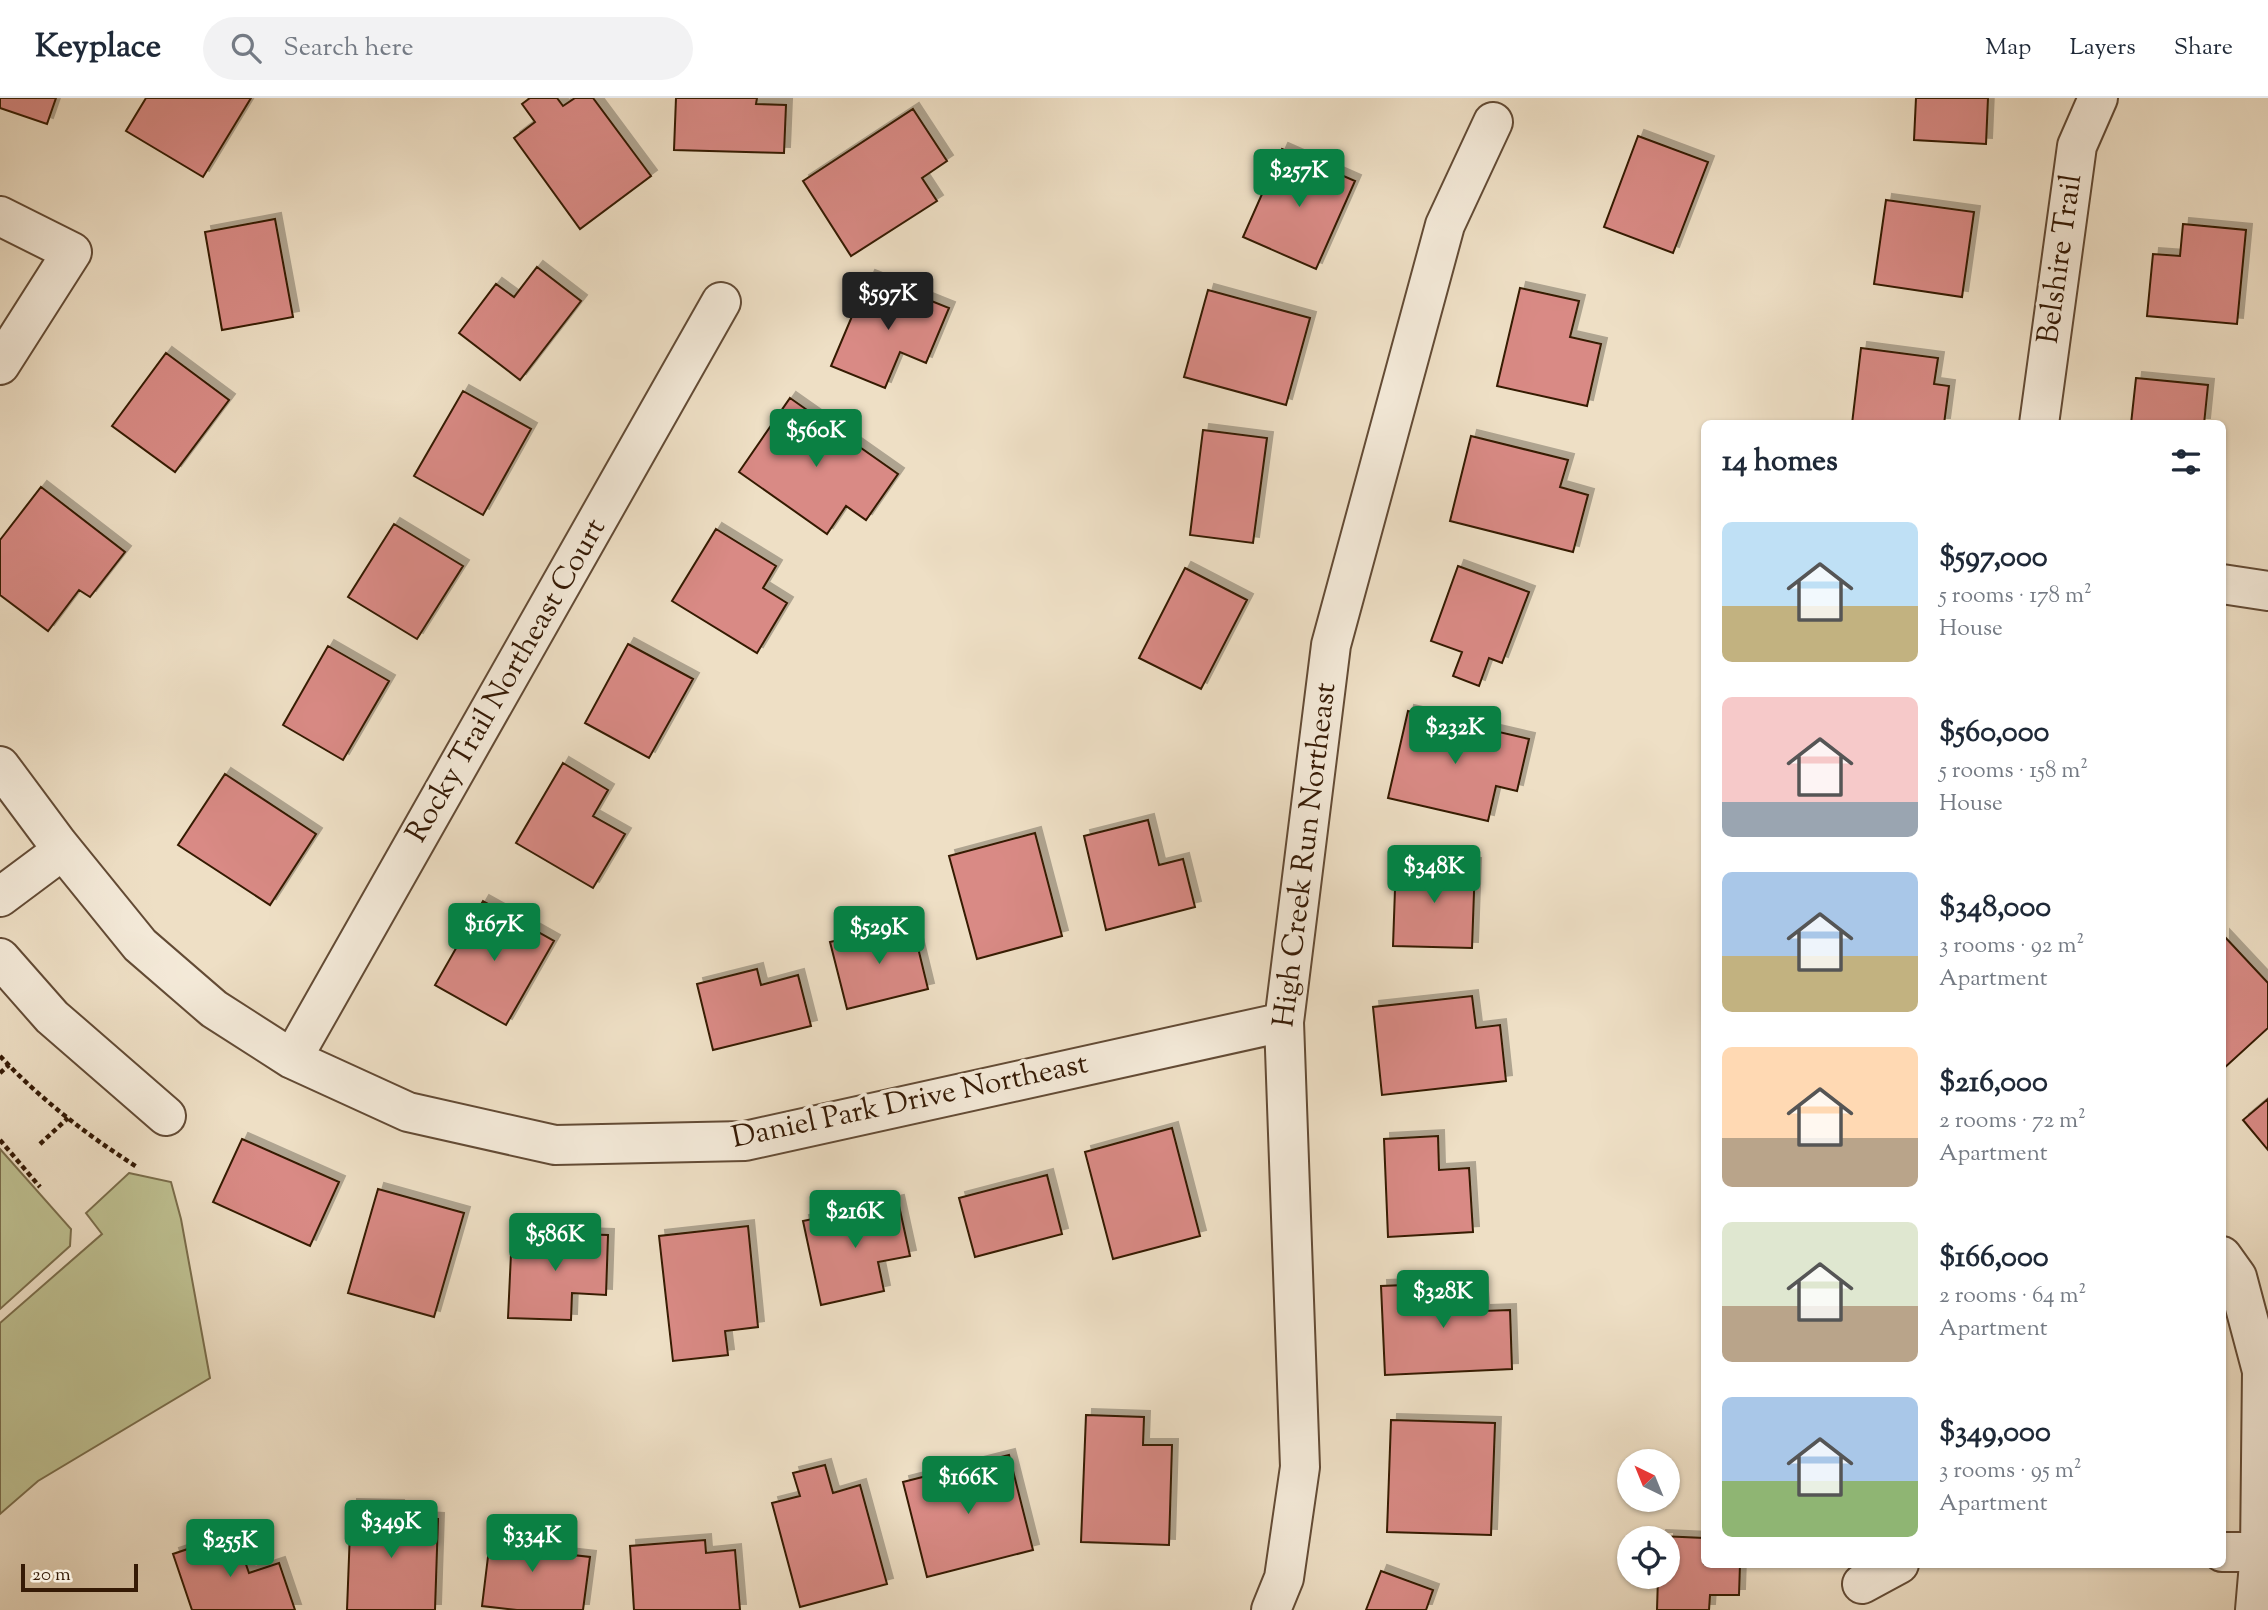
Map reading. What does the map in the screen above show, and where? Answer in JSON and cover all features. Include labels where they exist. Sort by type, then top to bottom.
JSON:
[{"type":"street","name":"Belshire Trail","points":[[2040,420],[2077,146],[2098,98]]},
{"type":"street","name":"High Creek Run Northeast","points":[[1271,1610],[1284,1578],[1300,1467],[1284,1022],[1331,645],[1445,225],[1493,122]]},
{"type":"street","points":[[0,215],[72,252],[0,365]]},
{"type":"street","name":"Rocky Trail Northeast Court","points":[[292,1059],[721,302]]},
{"type":"street","points":[[2226,585],[2268,592]]},
{"type":"street","name":"Daniel Park Drive Northeast","points":[[0,766],[63,850],[140,945],[214,1009],[292,1059],[408,1112],[555,1144],[745,1141],[1284,1022]]},
{"type":"street","points":[[0,897],[63,850]]},
{"type":"street","points":[[0,958],[52,1017],[166,1116]]},
{"type":"street","points":[[2226,1262],[2237,1277],[2262,1371],[2260,1552],[2255,1610]]},
{"type":"street","points":[[2226,1552],[2260,1552]]},
{"type":"street","points":[[1862,1584],[1892,1568]]},
{"type":"path","points":[[0,1056],[68,1118],[137,1167]]},
{"type":"path","points":[[0,1073],[9,1065]]},
{"type":"path","points":[[40,1144],[68,1118]]},
{"type":"path","points":[[0,1140],[40,1187]]},
{"type":"green space","points":[[0,1149],[71,1229],[70,1246],[0,1309]]},
{"type":"green space","points":[[129,1173],[171,1182],[181,1219],[210,1378],[38,1481],[0,1514],[0,1323],[102,1234],[86,1213]]},
{"type":"building","points":[[0,98],[56,98],[47,124],[0,108]]},
{"type":"building","points":[[146,98],[251,98],[203,177],[126,131]]},
{"type":"building","points":[[530,98],[557,98],[563,106],[575,98],[593,98],[651,176],[580,229],[514,138],[535,122],[522,104]]},
{"type":"building","points":[[676,98],[757,98],[756,104],[786,105],[784,153],[674,150]]},
{"type":"building","points":[[1916,98],[1988,98],[1986,144],[1914,140]]},
{"type":"building","points":[[913,109],[947,161],[922,178],[937,201],[851,256],[803,181]]},
{"type":"building","points":[[1638,136],[1708,162],[1673,253],[1604,227]]},
{"type":"building","points":[[1282,149],[1355,181],[1316,269],[1243,237]]},
{"type":"building","points":[[1886,200],[1974,212],[1962,297],[1874,284]]},
{"type":"building","points":[[275,219],[293,317],[222,330],[205,232]]},
{"type":"building","points":[[2183,224],[2246,230],[2237,324],[2147,316],[2153,254],[2180,256]]},
{"type":"building","points":[[537,267],[581,301],[520,380],[459,333],[496,284],[514,297]]},
{"type":"building","points":[[869,276],[949,308],[926,363],[900,352],[885,388],[831,366]]},
{"type":"building","points":[[1520,288],[1579,301],[1570,337],[1601,344],[1587,406],[1497,386]]},
{"type":"building","points":[[1208,290],[1310,318],[1286,405],[1184,377]]},
{"type":"building","points":[[1861,348],[1938,358],[1934,384],[1949,386],[1945,420],[1852,420]]},
{"type":"building","points":[[166,353],[229,400],[175,472],[112,426]]},
{"type":"building","points":[[2136,378],[2208,385],[2204,420],[2131,420]]},
{"type":"building","points":[[463,391],[531,429],[483,515],[414,476]]},
{"type":"building","points":[[790,398],[898,474],[866,520],[846,506],[827,534],[739,472]]},
{"type":"building","points":[[1203,430],[1267,438],[1253,543],[1190,535]]},
{"type":"building","points":[[1471,436],[1568,460],[1560,487],[1588,495],[1573,552],[1450,521]]},
{"type":"building","points":[[41,487],[125,552],[90,597],[79,590],[48,631],[0,595],[0,540]]},
{"type":"building","points":[[394,524],[463,566],[417,639],[348,597]]},
{"type":"building","points":[[716,529],[776,566],[763,588],[787,603],[757,653],[672,601]]},
{"type":"building","points":[[1458,566],[1529,592],[1502,663],[1489,658],[1479,686],[1453,676],[1462,652],[1431,641]]},
{"type":"building","points":[[1185,568],[1247,600],[1201,689],[1139,658]]},
{"type":"building","points":[[628,644],[693,679],[649,758],[585,723]]},
{"type":"building","points":[[328,646],[389,681],[343,760],[283,725]]},
{"type":"building","points":[[1408,711],[1529,739],[1517,791],[1496,786],[1488,821],[1388,798]]},
{"type":"building","points":[[563,763],[608,790],[593,816],[625,834],[593,888],[516,843]]},
{"type":"building","points":[[225,774],[316,834],[270,905],[178,845]]},
{"type":"building","points":[[1148,820],[1159,865],[1183,859],[1195,907],[1106,930],[1084,836]]},
{"type":"building","points":[[1035,833],[1062,936],[977,959],[949,856]]},
{"type":"building","points":[[1396,861],[1475,864],[1472,948],[1393,946]]},
{"type":"building","points":[[483,901],[554,941],[506,1025],[435,985]]},
{"type":"building","points":[[912,923],[928,989],[847,1009],[830,942]]},
{"type":"building","points":[[2226,938],[2268,983],[2268,1028],[2226,1066]]},
{"type":"building","points":[[757,969],[761,985],[798,975],[811,1026],[713,1050],[697,984]]},
{"type":"building","points":[[1472,996],[1476,1028],[1500,1025],[1506,1081],[1382,1095],[1373,1007]]},
{"type":"building","points":[[2268,1099],[2268,1150],[2243,1120]]},
{"type":"building","points":[[1172,1128],[1200,1236],[1113,1259],[1085,1152]]},
{"type":"building","points":[[1438,1136],[1439,1170],[1469,1168],[1473,1232],[1388,1237],[1384,1139]]},
{"type":"building","points":[[242,1139],[339,1182],[310,1246],[213,1202]]},
{"type":"building","points":[[1047,1175],[1062,1234],[975,1257],[959,1198]]},
{"type":"building","points":[[378,1189],[464,1213],[434,1317],[348,1293]]},
{"type":"building","points":[[898,1201],[910,1256],[878,1262],[884,1291],[821,1305],[803,1221]]},
{"type":"building","points":[[748,1226],[758,1327],[725,1331],[728,1355],[673,1361],[659,1236]]},
{"type":"building","points":[[512,1232],[608,1235],[606,1295],[572,1293],[571,1320],[508,1318]]},
{"type":"building","points":[[1481,1282],[1483,1311],[1510,1310],[1512,1369],[1385,1375],[1381,1286]]},
{"type":"building","points":[[1086,1415],[1144,1417],[1143,1445],[1172,1445],[1169,1545],[1081,1542]]},
{"type":"building","points":[[1391,1420],[1495,1423],[1491,1535],[1387,1532]]},
{"type":"building","points":[[1009,1455],[1033,1550],[927,1577],[903,1482]]},
{"type":"building","points":[[825,1465],[833,1493],[860,1485],[887,1584],[800,1607],[772,1503],[800,1496],[793,1473]]},
{"type":"building","points":[[351,1505],[398,1506],[399,1517],[438,1519],[435,1610],[347,1610]]},
{"type":"building","points":[[492,1524],[541,1529],[538,1551],[590,1557],[583,1610],[517,1610],[482,1606]]},
{"type":"building","points":[[235,1533],[249,1573],[279,1563],[295,1610],[192,1610],[173,1554]]},
{"type":"building","points":[[1680,1537],[1701,1538],[1701,1568],[1740,1568],[1739,1595],[1710,1595],[1709,1610],[1657,1610],[1658,1589],[1680,1589]]},
{"type":"building","points":[[705,1540],[706,1553],[735,1550],[740,1610],[634,1610],[630,1546]]},
{"type":"building","points":[[1381,1571],[1433,1590],[1426,1610],[1366,1610]]}]
